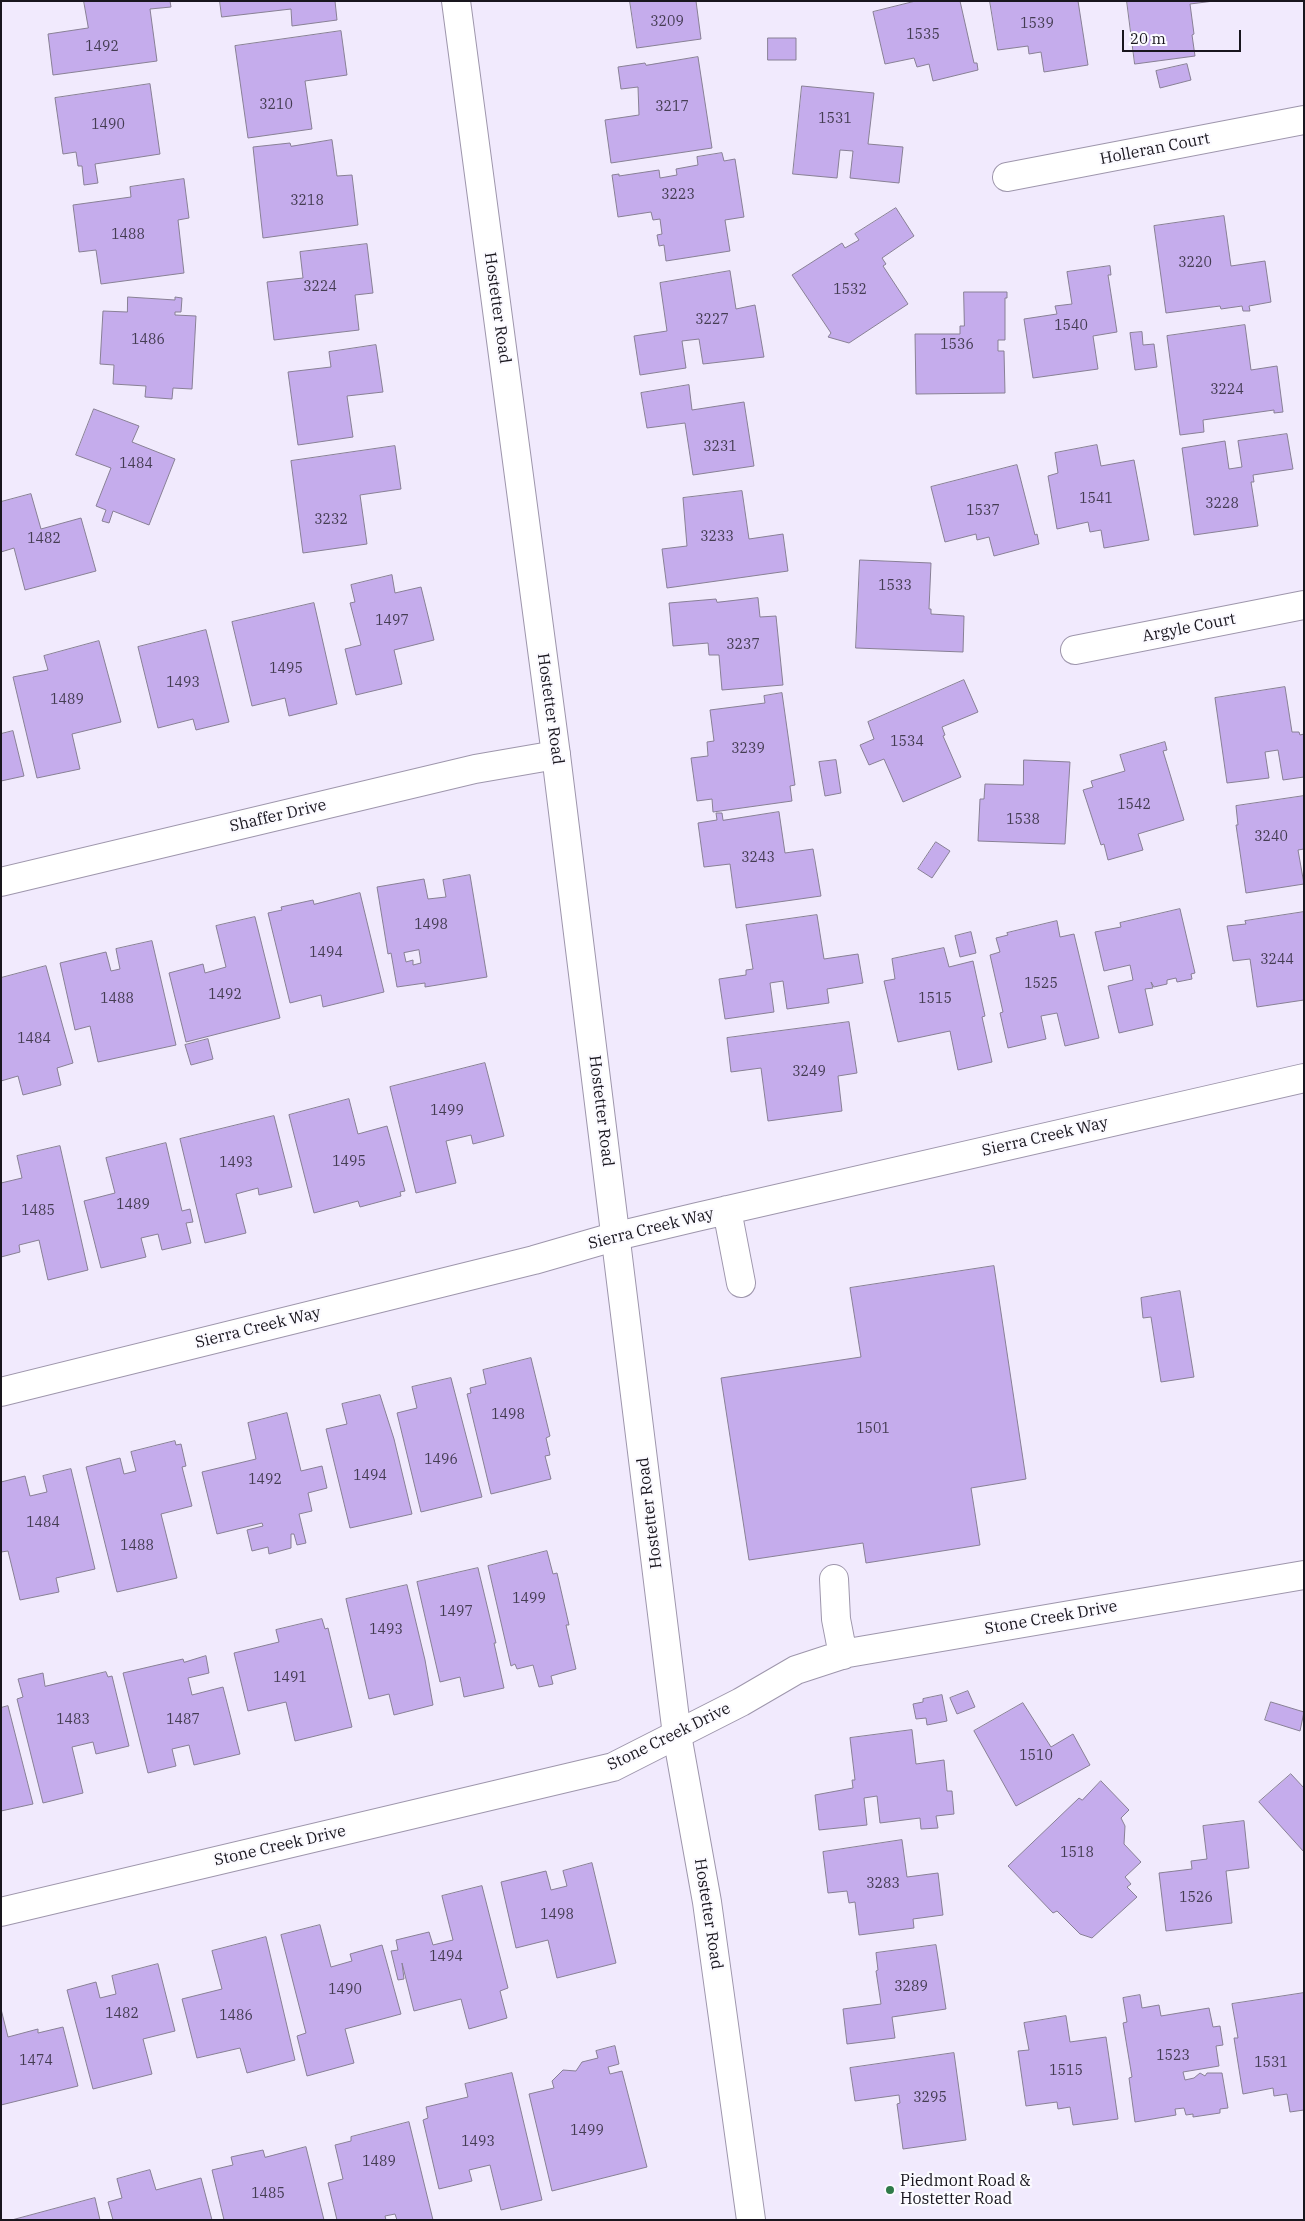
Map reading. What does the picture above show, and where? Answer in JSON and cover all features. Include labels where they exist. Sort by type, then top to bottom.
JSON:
[{"type":"street","name":"Hostetter Road","points":[[456,1],[556,755],[617,1236],[677,1735],[707,1902],[751,2220]]},
{"type":"street","name":"Holleran Court","points":[[1007,178],[1304,120]]},
{"type":"street","name":"Argyle Court","points":[[1075,650],[1304,605]]},
{"type":"street","name":"Shaffer Drive","points":[[1,882],[476,770],[556,755]]},
{"type":"street","name":"Sierra Creek Way","points":[[1,1392],[534,1260],[617,1236],[1304,1078]]},
{"type":"street","points":[[727,1210],[740,1283]]},
{"type":"street","name":"Stone Creek Drive","points":[[1,1912],[613,1767],[741,1702],[796,1670],[843,1655],[1304,1576]]},
{"type":"street","points":[[834,1579],[836,1619],[843,1655]]},
{"type":"building","points":[[84,1],[170,1],[171,7],[150,9],[157,61],[53,75],[48,34],[88,28]]},
{"type":"building","points":[[220,1],[335,1],[337,20],[292,26],[291,9],[222,17]]},
{"type":"building","points":[[630,1],[696,1],[701,39],[637,48]]},
{"type":"building","points":[[916,1],[960,1],[974,63],[977,63],[978,70],[933,81],[929,64],[917,67],[914,58],[885,64],[873,12]]},
{"type":"building","points":[[990,1],[1078,1],[1088,65],[1044,72],[1041,52],[1029,54],[1028,46],[998,50]]},
{"type":"building","points":[[1127,1],[1214,1],[1190,4],[1195,56],[1135,64]]},
{"type":"building","points":[[341,31],[347,75],[305,81],[312,129],[248,138],[235,46]]},
{"type":"building","points":[[768,38],[796,38],[796,60],[768,60]]},
{"type":"building","points":[[698,57],[712,148],[611,163],[605,120],[639,115],[638,87],[621,89],[618,67]]},
{"type":"building","points":[[1187,64],[1191,80],[1160,88],[1156,71]]},
{"type":"building","points":[[150,84],[160,154],[95,164],[98,183],[84,185],[82,166],[78,166],[76,152],[63,154],[55,98]]},
{"type":"building","points":[[802,86],[874,93],[868,144],[903,147],[899,183],[850,178],[853,151],[840,150],[837,178],[793,174]]},
{"type":"building","points":[[332,140],[337,176],[352,175],[358,225],[263,238],[253,147],[290,143],[291,146]]},
{"type":"building","points":[[722,153],[724,161],[735,159],[744,217],[725,220],[730,251],[666,261],[664,245],[659,246],[657,235],[662,234],[660,219],[653,220],[651,212],[618,217],[612,175],[619,174],[619,176],[659,170],[660,178],[677,175],[676,169],[698,165],[697,157]]},
{"type":"building","points":[[184,179],[189,218],[178,220],[184,273],[101,284],[96,250],[79,252],[73,205],[131,197],[130,187]]},
{"type":"building","points":[[896,208],[914,236],[882,258],[886,264],[883,266],[908,304],[849,343],[828,337],[831,333],[792,275],[842,243],[845,248],[859,240],[855,234]]},
{"type":"building","points":[[1224,216],[1231,266],[1265,261],[1271,302],[1249,306],[1250,311],[1243,311],[1242,306],[1221,309],[1220,306],[1166,313],[1154,226]]},
{"type":"building","points":[[367,244],[373,293],[355,295],[359,330],[274,340],[267,282],[303,278],[300,252]]},
{"type":"building","points":[[1110,266],[1111,275],[1108,275],[1117,332],[1093,336],[1098,369],[1033,378],[1024,319],[1057,314],[1055,306],[1072,304],[1067,272]]},
{"type":"building","points":[[730,271],[736,309],[755,305],[764,357],[703,364],[699,339],[682,341],[686,368],[640,375],[634,336],[667,331],[660,283]]},
{"type":"building","points":[[964,292],[1007,292],[1007,298],[1005,298],[1005,340],[998,340],[998,351],[1004,351],[1005,393],[916,394],[915,334],[960,334],[960,326],[964,326]]},
{"type":"building","points":[[128,297],[175,300],[175,297],[182,298],[181,312],[175,312],[175,315],[196,316],[192,389],[173,388],[172,399],[145,397],[146,386],[113,384],[114,365],[100,364],[103,311],[127,312]]},
{"type":"building","points":[[1245,325],[1251,370],[1277,366],[1283,412],[1274,413],[1274,410],[1203,420],[1204,432],[1180,435],[1167,336]]},
{"type":"building","points":[[1142,332],[1143,345],[1154,344],[1157,367],[1135,370],[1130,333]]},
{"type":"building","points":[[376,345],[383,392],[347,396],[353,437],[298,445],[288,372],[331,367],[329,352]]},
{"type":"building","points":[[689,385],[692,410],[744,402],[754,466],[693,475],[685,423],[647,428],[641,393]]},
{"type":"building","points":[[94,409],[139,426],[132,442],[175,459],[149,525],[113,511],[109,523],[102,521],[106,510],[96,506],[111,468],[76,455]]},
{"type":"building","points":[[1287,434],[1293,469],[1253,475],[1254,482],[1251,482],[1258,526],[1194,535],[1182,448],[1225,441],[1229,469],[1242,467],[1238,441]]},
{"type":"building","points":[[1097,445],[1101,466],[1134,460],[1149,540],[1104,548],[1101,530],[1090,532],[1088,522],[1057,529],[1048,476],[1058,473],[1055,453]]},
{"type":"building","points":[[395,446],[401,489],[360,495],[367,544],[303,553],[291,461]]},
{"type":"building","points":[[1017,465],[1039,544],[994,556],[989,537],[977,540],[976,534],[945,542],[931,487]]},
{"type":"building","points":[[742,491],[749,539],[783,534],[788,571],[667,588],[662,549],[687,546],[683,498]]},
{"type":"building","points":[[31,494],[41,529],[81,518],[96,571],[25,590],[14,548],[1,552],[1,502]]},
{"type":"building","points":[[860,560],[931,563],[929,609],[931,609],[931,614],[964,616],[963,652],[856,648]]},
{"type":"building","points":[[392,575],[395,593],[421,587],[434,640],[394,650],[402,684],[356,695],[345,649],[361,645],[350,603],[355,602],[351,585]]},
{"type":"building","points":[[758,598],[760,617],[776,616],[783,685],[722,690],[719,655],[709,655],[708,643],[673,646],[669,603],[716,599],[717,602]]},
{"type":"building","points":[[314,603],[337,704],[289,716],[285,698],[252,706],[232,622]]},
{"type":"building","points":[[206,630],[229,722],[196,730],[193,719],[158,728],[138,647]]},
{"type":"building","points":[[99,641],[121,722],[72,734],[80,769],[37,778],[13,677],[48,670],[44,656]]},
{"type":"building","points":[[964,680],[978,712],[942,727],[945,735],[943,736],[961,777],[903,802],[884,759],[869,765],[860,745],[874,739],[868,722]]},
{"type":"building","points":[[1285,687],[1292,732],[1299,732],[1300,735],[1304,734],[1304,777],[1283,780],[1278,750],[1265,752],[1269,778],[1227,783],[1215,698]]},
{"type":"building","points":[[782,693],[795,785],[790,786],[792,801],[713,812],[712,799],[697,801],[691,758],[708,756],[707,742],[714,741],[710,710],[765,703],[764,696]]},
{"type":"building","points":[[13,731],[24,776],[1,781],[1,734]]},
{"type":"building","points":[[1165,742],[1167,750],[1163,751],[1184,820],[1138,834],[1143,850],[1108,860],[1104,844],[1101,845],[1083,790],[1093,787],[1091,781],[1125,771],[1120,755]]},
{"type":"building","points":[[836,760],[841,793],[825,796],[819,762]]},
{"type":"building","points":[[1024,760],[1070,762],[1065,844],[978,841],[980,799],[984,799],[985,784],[1023,785]]},
{"type":"building","points":[[1304,796],[1304,849],[1298,850],[1304,884],[1246,893],[1236,825],[1238,825],[1236,806]]},
{"type":"building","points":[[779,812],[785,853],[813,849],[821,896],[736,908],[730,864],[704,867],[698,823],[717,820],[716,813],[722,813],[723,820]]},
{"type":"building","points":[[936,842],[950,851],[932,878],[918,869]]},
{"type":"building","points":[[470,875],[487,977],[425,987],[425,983],[397,987],[391,953],[388,954],[377,887],[424,879],[428,899],[446,897],[443,880]],"holes":[[[419,950],[421,963],[413,965],[413,960],[406,962],[404,953]]]},
{"type":"building","points":[[360,893],[384,992],[323,1007],[321,995],[290,1003],[268,913],[282,910],[281,907],[313,900],[314,904]]},
{"type":"building","points":[[1180,909],[1195,973],[1191,974],[1192,979],[1177,982],[1176,978],[1167,980],[1167,984],[1154,987],[1151,982],[1153,988],[1145,989],[1153,1025],[1119,1033],[1108,986],[1133,980],[1130,965],[1104,971],[1095,932],[1121,927],[1120,923]]},
{"type":"building","points":[[1304,912],[1304,1000],[1257,1007],[1250,959],[1233,961],[1227,926],[1246,924],[1245,921]]},
{"type":"building","points":[[817,915],[824,959],[858,954],[863,983],[827,989],[829,1003],[787,1009],[783,981],[770,983],[774,1012],[725,1019],[719,979],[746,975],[746,970],[753,969],[746,925]]},
{"type":"building","points":[[255,917],[280,1018],[186,1042],[169,973],[203,964],[205,973],[226,967],[216,926]]},
{"type":"building","points":[[1057,921],[1060,937],[1074,934],[1099,1038],[1065,1046],[1057,1013],[1041,1016],[1046,1039],[1008,1048],[1000,1013],[1003,1012],[990,955],[1000,952],[996,938],[1008,935],[1007,933]]},
{"type":"building","points":[[971,932],[976,953],[960,957],[955,936]]},
{"type":"building","points":[[152,941],[176,1045],[98,1062],[90,1026],[75,1030],[60,963],[106,952],[111,971],[120,969],[116,949]]},
{"type":"building","points":[[944,948],[949,967],[973,961],[985,1016],[982,1017],[992,1062],[958,1070],[950,1031],[898,1042],[884,981],[895,979],[892,959]]},
{"type":"building","points":[[46,966],[73,1063],[57,1068],[61,1085],[23,1095],[18,1076],[1,1081],[1,978]]},
{"type":"building","points":[[849,1022],[857,1073],[838,1076],[842,1111],[768,1121],[761,1068],[731,1072],[727,1038]]},
{"type":"building","points":[[208,1039],[213,1059],[191,1065],[185,1045]]},
{"type":"building","points":[[485,1063],[504,1136],[473,1144],[471,1135],[446,1141],[456,1183],[416,1193],[390,1087]]},
{"type":"building","points":[[349,1099],[358,1134],[387,1126],[405,1191],[400,1192],[401,1196],[360,1207],[358,1201],[314,1213],[289,1115]]},
{"type":"building","points":[[274,1116],[292,1187],[259,1195],[258,1188],[236,1194],[246,1233],[205,1243],[180,1139]]},
{"type":"building","points":[[166,1143],[182,1211],[190,1209],[193,1222],[186,1223],[191,1243],[162,1250],[158,1234],[141,1238],[146,1257],[101,1268],[84,1201],[115,1193],[106,1158]]},
{"type":"building","points":[[60,1146],[88,1270],[48,1280],[39,1240],[19,1245],[20,1252],[1,1257],[1,1183],[22,1178],[17,1156]]},
{"type":"building","points":[[994,1266],[1026,1479],[971,1488],[980,1545],[866,1563],[863,1543],[749,1560],[721,1378],[861,1357],[850,1288]]},
{"type":"building","points":[[1180,1291],[1194,1377],[1161,1382],[1151,1317],[1143,1318],[1141,1298]]},
{"type":"building","points":[[531,1358],[550,1436],[546,1438],[550,1455],[545,1456],[551,1479],[491,1494],[467,1394],[471,1393],[470,1388],[486,1384],[483,1370]]},
{"type":"building","points":[[451,1378],[482,1497],[421,1512],[397,1413],[417,1408],[412,1387]]},
{"type":"building","points":[[380,1395],[394,1439],[412,1514],[350,1528],[326,1429],[347,1424],[342,1404]]},
{"type":"building","points":[[287,1413],[301,1471],[322,1466],[327,1488],[308,1493],[312,1511],[299,1514],[306,1543],[297,1545],[294,1534],[291,1534],[291,1548],[269,1554],[268,1547],[252,1551],[247,1530],[263,1526],[262,1523],[217,1534],[202,1472],[256,1459],[248,1423]]},
{"type":"building","points":[[175,1441],[176,1445],[181,1444],[186,1466],[182,1467],[192,1506],[161,1514],[177,1578],[117,1592],[86,1467],[120,1458],[124,1474],[136,1471],[131,1452]]},
{"type":"building","points":[[71,1469],[95,1569],[56,1578],[59,1592],[20,1600],[8,1551],[1,1552],[1,1482],[25,1476],[30,1496],[47,1492],[43,1476]]},
{"type":"building","points":[[547,1551],[553,1574],[557,1573],[569,1625],[566,1625],[576,1669],[551,1676],[553,1684],[539,1687],[533,1665],[517,1669],[515,1664],[511,1666],[488,1566]]},
{"type":"building","points":[[478,1568],[496,1643],[494,1643],[504,1688],[464,1697],[460,1677],[440,1682],[417,1582]]},
{"type":"building","points":[[407,1585],[425,1660],[433,1705],[394,1715],[389,1694],[369,1699],[346,1599]]},
{"type":"building","points":[[322,1619],[325,1629],[328,1628],[352,1727],[295,1741],[286,1702],[248,1711],[234,1653],[279,1642],[276,1630]]},
{"type":"building","points":[[206,1656],[209,1673],[188,1678],[192,1695],[223,1687],[240,1754],[194,1765],[189,1745],[172,1749],[176,1766],[148,1773],[123,1673],[183,1659],[184,1662]]},
{"type":"building","points":[[106,1672],[108,1677],[112,1676],[129,1746],[96,1754],[93,1742],[72,1747],[83,1793],[43,1803],[17,1699],[23,1697],[18,1679],[43,1673],[45,1686]]},
{"type":"building","points":[[968,1691],[975,1707],[957,1714],[950,1698]]},
{"type":"building","points":[[942,1695],[947,1721],[927,1725],[926,1718],[916,1719],[913,1704],[923,1702],[923,1699]]},
{"type":"building","points":[[1271,1702],[1304,1712],[1300,1731],[1265,1720]]},
{"type":"building","points":[[1023,1703],[1051,1747],[1073,1734],[1090,1765],[1016,1806],[974,1731]]},
{"type":"building","points":[[8,1706],[33,1804],[1,1811],[1,1708]]},
{"type":"building","points":[[912,1730],[916,1764],[944,1760],[947,1791],[952,1791],[954,1814],[936,1816],[938,1828],[921,1829],[920,1818],[880,1823],[877,1796],[864,1798],[867,1825],[819,1830],[815,1795],[853,1788],[852,1780],[855,1780],[850,1738]]},
{"type":"building","points":[[1291,1774],[1304,1788],[1304,1852],[1259,1802]]},
{"type":"building","points":[[1101,1781],[1129,1810],[1121,1818],[1125,1826],[1124,1844],[1141,1862],[1125,1877],[1131,1884],[1127,1887],[1137,1897],[1092,1938],[1080,1934],[1057,1911],[1053,1913],[1008,1866],[1079,1798],[1082,1800]]},
{"type":"building","points":[[1244,1821],[1249,1868],[1226,1871],[1232,1923],[1166,1931],[1159,1873],[1192,1869],[1191,1861],[1207,1859],[1203,1826]]},
{"type":"building","points":[[902,1840],[907,1877],[938,1873],[943,1915],[913,1919],[914,1928],[859,1935],[855,1902],[849,1903],[847,1891],[828,1893],[823,1852]]},
{"type":"building","points":[[592,1863],[616,1963],[557,1978],[548,1940],[516,1948],[501,1882],[546,1871],[551,1890],[567,1886],[563,1871]]},
{"type":"building","points":[[482,1886],[508,1988],[500,1991],[507,2018],[469,2029],[461,1999],[414,2011],[402,1963],[404,1979],[398,1980],[391,1951],[398,1950],[396,1940],[429,1932],[433,1945],[453,1940],[442,1896]]},
{"type":"building","points":[[320,1925],[331,1967],[352,1961],[350,1954],[382,1945],[401,2014],[345,2029],[354,2063],[307,2076],[297,2036],[306,2033],[281,1935]]},
{"type":"building","points":[[266,1937],[295,2060],[247,2073],[240,2048],[197,2058],[182,1999],[222,1989],[212,1951]]},
{"type":"building","points":[[936,1945],[946,2009],[892,2017],[895,2038],[847,2044],[843,2009],[881,2004],[876,1971],[878,1970],[876,1953]]},
{"type":"building","points":[[158,1964],[175,2031],[143,2039],[152,2074],[93,2089],[67,1990],[96,1982],[100,1998],[116,1994],[112,1976]]},
{"type":"building","points":[[1304,1993],[1304,2110],[1290,2112],[1287,2094],[1274,2096],[1273,2088],[1243,2094],[1234,2038],[1238,2038],[1232,2004]]},
{"type":"building","points":[[1140,1995],[1142,2008],[1159,2005],[1161,2016],[1209,2008],[1213,2027],[1220,2026],[1223,2045],[1216,2046],[1219,2066],[1183,2072],[1185,2080],[1194,2078],[1200,2073],[1205,2076],[1207,2073],[1222,2073],[1228,2108],[1220,2109],[1220,2113],[1193,2117],[1193,2114],[1186,2115],[1184,2108],[1175,2109],[1176,2115],[1135,2122],[1129,2078],[1132,2077],[1123,2023],[1127,2022],[1123,1998]]},
{"type":"building","points":[[1,2009],[8,2037],[38,2029],[38,2033],[63,2027],[78,2086],[1,2105]]},
{"type":"building","points":[[1066,2016],[1070,2042],[1106,2037],[1118,2119],[1073,2125],[1070,2107],[1058,2109],[1057,2102],[1026,2106],[1018,2051],[1029,2050],[1024,2023]]},
{"type":"building","points":[[615,2046],[619,2064],[608,2067],[610,2074],[622,2071],[647,2167],[552,2191],[529,2094],[554,2088],[552,2081],[563,2070],[576,2071],[582,2062],[598,2058],[596,2051]]},
{"type":"building","points":[[954,2053],[966,2140],[903,2149],[897,2104],[900,2103],[899,2095],[855,2101],[850,2068]]},
{"type":"building","points":[[512,2073],[542,2200],[501,2210],[490,2165],[469,2170],[472,2181],[439,2189],[423,2120],[428,2118],[426,2107],[468,2097],[465,2084]]},
{"type":"building","points":[[409,2122],[433,2220],[397,2220],[395,2214],[385,2216],[386,2220],[337,2220],[328,2183],[343,2179],[335,2145],[351,2141],[351,2137]]},
{"type":"building","points":[[306,2147],[324,2220],[224,2220],[212,2170],[233,2165],[231,2157],[263,2150],[265,2157]]},
{"type":"building","points":[[150,2170],[156,2190],[201,2178],[212,2220],[113,2220],[108,2202],[122,2198],[117,2179]]},
{"type":"building","points":[[95,2198],[100,2220],[12,2220]]},
{"type":"place","name":"Piedmont Road & Hostetter Road","points":[[890,2190]]}]
